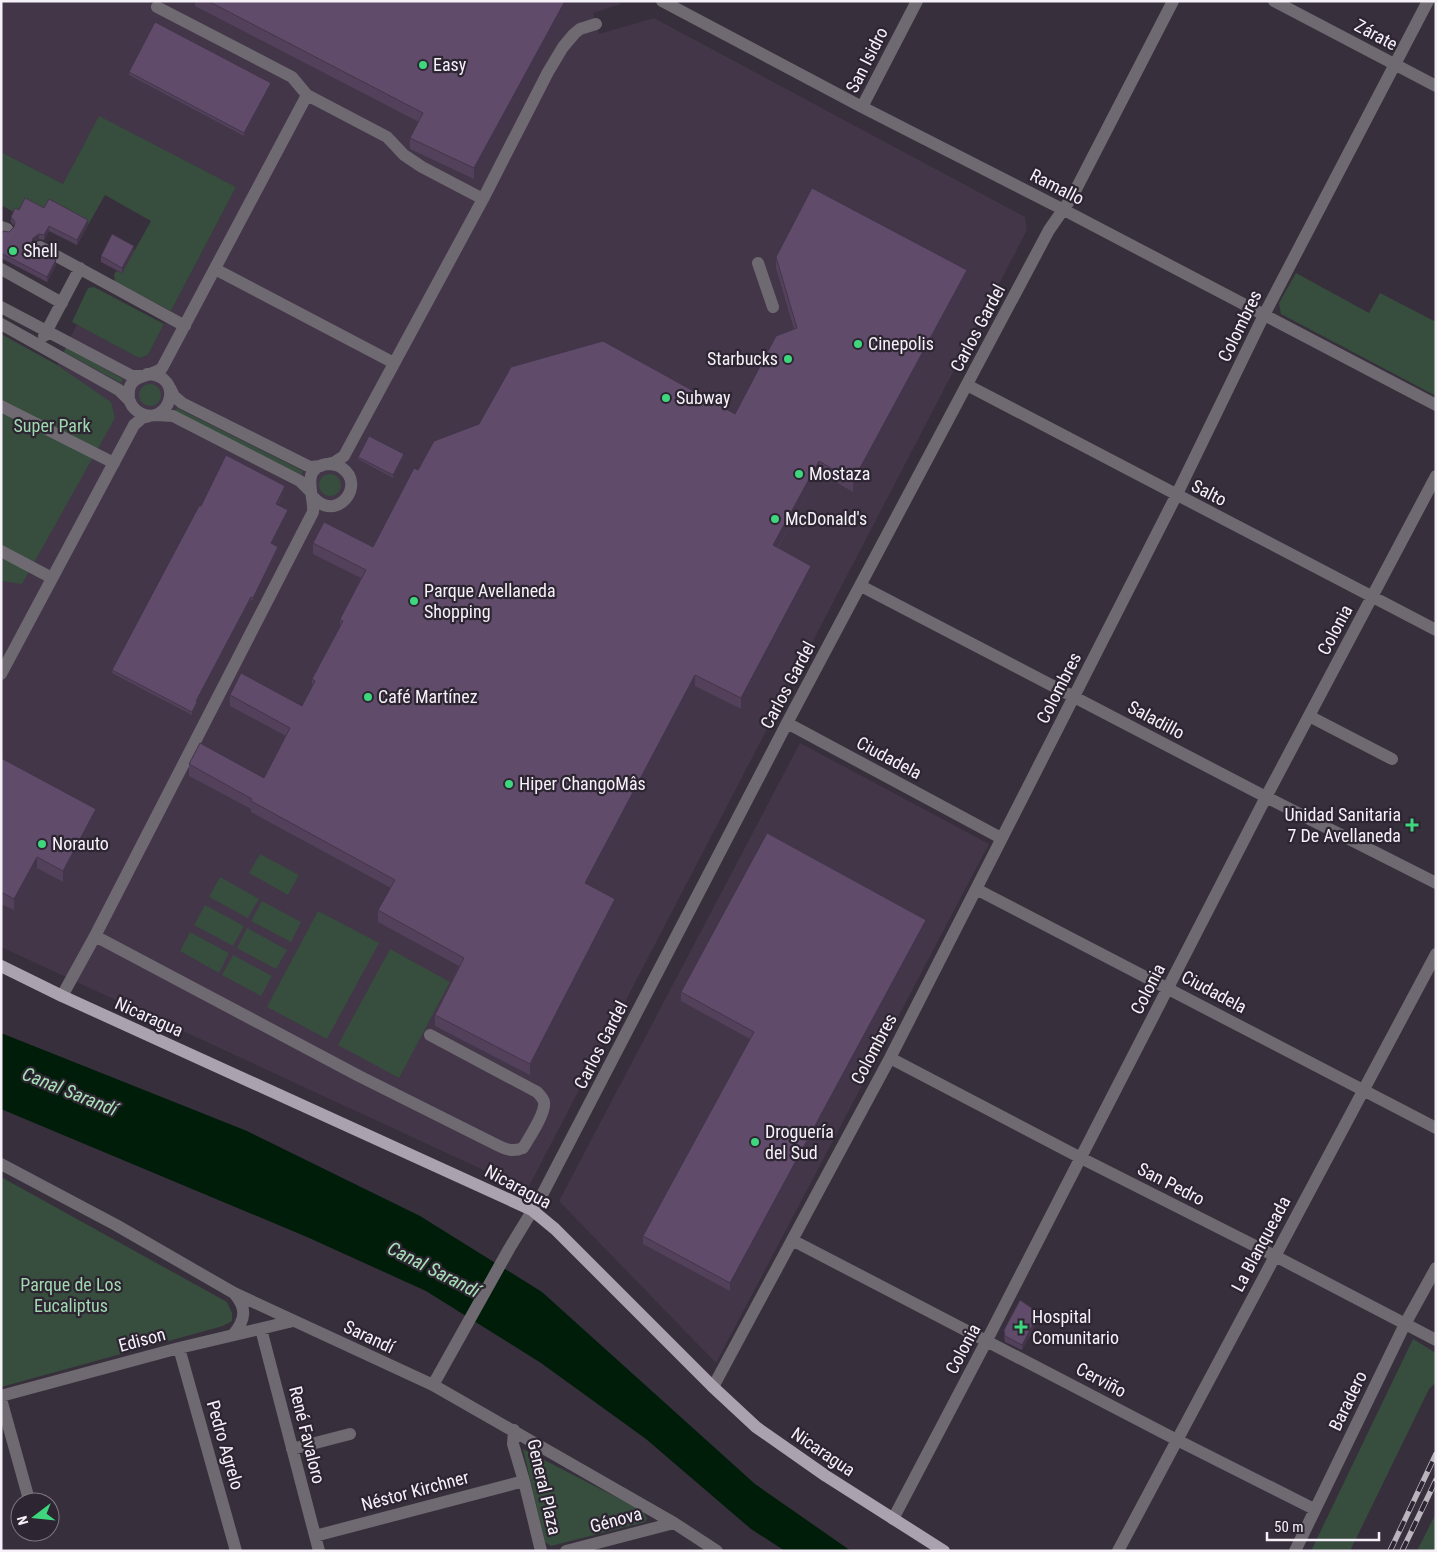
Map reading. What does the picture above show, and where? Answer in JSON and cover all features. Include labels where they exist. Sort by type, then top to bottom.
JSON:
[{"type":"main road","name":"Nicaragua","points":[[1,966],[62,996],[532,1210],[555,1229],[713,1387],[756,1427],[819,1471],[944,1551]]},
{"type":"street","name":"San Isidro","points":[[862,108],[917,1]]},
{"type":"street","name":"Carlos Gardel","points":[[433,1385],[509,1249],[543,1193],[787,723],[1049,230],[1064,210],[1173,1]]},
{"type":"street","name":"Zárate","points":[[1274,1],[1436,86]]},
{"type":"street","name":"Colombres","points":[[713,1387],[890,1058],[1176,496],[1264,315],[1428,1]]},
{"type":"street","name":"Ramallo","points":[[664,2],[862,108],[1064,210],[1436,405]]},
{"type":"street","points":[[157,7],[292,77],[307,95],[387,136],[404,155],[422,167],[483,199]]},
{"type":"street","points":[[62,996],[95,936],[313,512],[314,503],[310,480],[312,474],[324,465],[335,462],[344,456],[483,199],[548,72],[563,47],[580,29],[596,24]]},
{"type":"street","points":[[134,425],[135,416],[130,402],[129,391],[132,384],[135,379],[162,368],[307,95]]},
{"type":"street","points":[[40,247],[185,326]]},
{"type":"street","points":[[758,264],[773,307]]},
{"type":"street","points":[[39,345],[80,268]]},
{"type":"street","points":[[1,269],[62,303]]},
{"type":"street","points":[[215,269],[394,363]]},
{"type":"street","points":[[1,307],[132,376],[160,376],[174,396],[182,403],[310,467],[334,464],[346,472]]},
{"type":"street","points":[[1,324],[119,390],[140,413],[173,416],[300,482],[316,501],[327,506]]},
{"type":"street","points":[[1,674],[134,425],[142,418],[166,408],[170,401],[171,394],[162,368]]},
{"type":"street","name":"Salto","points":[[967,385],[1176,496],[1436,630]]},
{"type":"street","points":[[1,406],[114,463]]},
{"type":"street","points":[[313,512],[322,506],[341,503],[346,498],[351,485],[346,472],[344,456]]},
{"type":"street","name":"Colonia","points":[[893,1519],[1308,716],[1436,476]]},
{"type":"street","points":[[1,552],[52,578]]},
{"type":"street","name":"Saladillo","points":[[861,586],[1266,797],[1436,883]]},
{"type":"street","points":[[1308,716],[1392,759]]},
{"type":"street","name":"Ciudadela","points":[[787,723],[1001,838]]},
{"type":"street","name":"Ciudadela","points":[[976,888],[1436,1128]]},
{"type":"street","points":[[95,936],[359,1076],[509,1151],[517,1151],[523,1148],[543,1110],[544,1102],[542,1097],[537,1092],[430,1035]]},
{"type":"street","name":"La Blanqueada","points":[[1118,1551],[1436,954]]},
{"type":"street","name":"San Pedro","points":[[890,1058],[1436,1340]]},
{"type":"street","name":"Sarandí","points":[[1,1164],[116,1225],[234,1292],[433,1385],[674,1523],[718,1551]]},
{"type":"street","name":"Cerviño","points":[[792,1240],[1314,1509]]},
{"type":"street","name":"Baradero","points":[[1295,1551],[1405,1324],[1436,1268]]},
{"type":"street","points":[[233,1335],[240,1327],[244,1314],[240,1300],[234,1292]]},
{"type":"street","name":"Edison","points":[[1,1397],[179,1348],[293,1321]]},
{"type":"street","name":"René Favaloro","points":[[261,1329],[318,1551]]},
{"type":"street","name":"Pedro Agrelo","points":[[179,1348],[236,1551]]},
{"type":"street","points":[[1,1397],[27,1492]]},
{"type":"street","name":"General Plaza","points":[[514,1430],[513,1444],[541,1551]]},
{"type":"street","points":[[292,1449],[350,1434]]},
{"type":"street","name":"Néstor Kirchner","points":[[314,1536],[524,1481]]},
{"type":"street","name":"Génova","points":[[566,1551],[674,1523]]},
{"type":"shaded area","points":[[1,1],[617,1],[621,4],[593,13],[599,34],[654,18],[1025,217],[1027,230],[527,1190],[1,947],[1,334],[57,365],[77,324],[139,358],[148,355],[236,187],[99,117],[63,184],[1,152]]},
{"type":"shaded area","points":[[800,743],[989,844],[716,1363],[559,1201]]},
{"type":"green space","points":[[99,116],[236,187],[171,311],[115,282],[114,275],[116,271],[122,273],[151,221],[105,195],[88,225],[49,204],[44,213],[19,215],[1,205],[1,152],[63,184]]},
{"type":"green space","points":[[1296,273],[1369,313],[1380,293],[1436,322],[1436,396],[1281,314],[1279,303]]},
{"type":"green space","points":[[94,287],[164,324],[148,355],[139,358],[72,322],[88,288]]},
{"type":"green space","name":"Super Park","points":[[1,334],[57,365],[111,402],[115,418],[22,584],[1,581]]},
{"type":"green space","points":[[66,347],[123,379],[121,383],[64,352]]},
{"type":"green space","points":[[150,384],[158,387],[161,395],[158,403],[150,406],[142,403],[139,395],[142,387]]},
{"type":"green space","points":[[177,408],[303,471],[301,475],[175,412]]},
{"type":"green space","points":[[330,474],[338,477],[341,485],[338,493],[330,496],[322,493],[319,485],[322,477]]},
{"type":"green space","points":[[260,854],[299,875],[288,895],[249,873]]},
{"type":"green space","points":[[220,877],[259,899],[248,918],[209,897]]},
{"type":"green space","points":[[262,901],[301,922],[291,942],[251,921]]},
{"type":"green space","points":[[205,905],[244,926],[233,946],[194,925]]},
{"type":"green space","points":[[318,911],[379,943],[327,1039],[267,1007]]},
{"type":"green space","points":[[247,928],[287,950],[276,969],[237,948]]},
{"type":"green space","points":[[190,932],[229,953],[219,973],[180,951]]},
{"type":"green space","points":[[390,949],[450,982],[399,1078],[338,1045]]},
{"type":"green space","points":[[233,955],[272,976],[261,996],[222,975]]},
{"type":"green space","name":"Parque de Los Eucaliptus","points":[[1,1177],[227,1302],[232,1313],[232,1321],[223,1326],[1,1387]]},
{"type":"green space","points":[[1413,1339],[1436,1353],[1436,1382],[1429,1389],[1350,1551],[1311,1551]]},
{"type":"green space","points":[[523,1449],[643,1511],[647,1519],[645,1522],[551,1546],[545,1542]]},
{"type":"green space","points":[[1436,1513],[1436,1551],[1417,1551]]},
{"type":"water","name":"Canal Sarandí","points":[[1,1033],[247,1131],[420,1216],[542,1292],[755,1484],[851,1551],[785,1551],[751,1529],[646,1439],[541,1363],[426,1291],[307,1237],[1,1109]]},
{"type":"building","name":"Easy","points":[[208,1],[565,1],[474,168],[410,138],[423,113]]},
{"type":"building","points":[[155,22],[271,83],[244,133],[129,72]]},
{"type":"building","points":[[812,188],[967,270],[853,481],[819,461],[773,545],[811,566],[741,698],[695,675],[585,883],[615,899],[530,1064],[435,1015],[464,958],[378,910],[395,880],[251,801],[252,799],[189,764],[200,743],[264,778],[290,728],[230,695],[241,673],[302,706],[315,681],[312,679],[343,621],[340,619],[366,570],[313,543],[324,522],[373,547],[414,468],[418,470],[434,441],[479,424],[511,367],[603,341],[735,414],[776,336],[797,328],[776,257]]},
{"type":"building","points":[[25,198],[44,208],[49,199],[88,220],[77,240],[49,226],[44,235],[39,234],[33,238],[33,247],[56,260],[47,277],[1,253],[1,235],[3,231],[9,232],[14,227],[15,222],[11,217],[15,208],[19,210]]},
{"type":"building","points":[[112,234],[134,246],[122,268],[101,256]]},
{"type":"building","points":[[369,436],[404,454],[393,475],[358,457]]},
{"type":"building","points":[[226,455],[285,486],[276,504],[288,510],[271,543],[278,547],[253,598],[251,597],[196,701],[192,712],[112,670],[199,506],[201,506]]},
{"type":"building","name":"Norauto","points":[[1,758],[96,809],[63,871],[37,857],[14,899],[1,892]]},
{"type":"building","name":"Droguería del Sud","points":[[767,833],[926,920],[730,1283],[643,1236],[754,1032],[681,992]]},
{"type":"building","name":"Hospital Comunitario","points":[[1020,1300],[1039,1313],[1022,1345],[1005,1336],[1004,1330]]},
{"type":"railway","points":[[1390,1551],[1436,1454]]},
{"type":"railway","points":[[1402,1551],[1436,1480]]},
{"type":"place","name":"Easy","points":[[423,65]]},
{"type":"place","name":"Shell","points":[[13,251]]},
{"type":"place","name":"Cinepolis","points":[[858,344]]},
{"type":"place","name":"Starbucks","points":[[788,359]]},
{"type":"place","name":"Subway","points":[[666,398]]},
{"type":"place","name":"Mostaza","points":[[799,474]]},
{"type":"place","name":"McDonald's","points":[[775,519]]},
{"type":"place","name":"Parque Avellaneda Shopping","points":[[414,601]]},
{"type":"place","name":"Café Martínez","points":[[368,697]]},
{"type":"place","name":"Hiper ChangoMâs","points":[[509,784]]},
{"type":"place","name":"Unidad Sanitaria 7 De Avellaneda","points":[[1412,825]]},
{"type":"place","name":"Norauto","points":[[42,844]]},
{"type":"place","name":"Droguería del Sud","points":[[755,1142]]},
{"type":"place","name":"Hospital Comunitario","points":[[1021,1327]]}]
